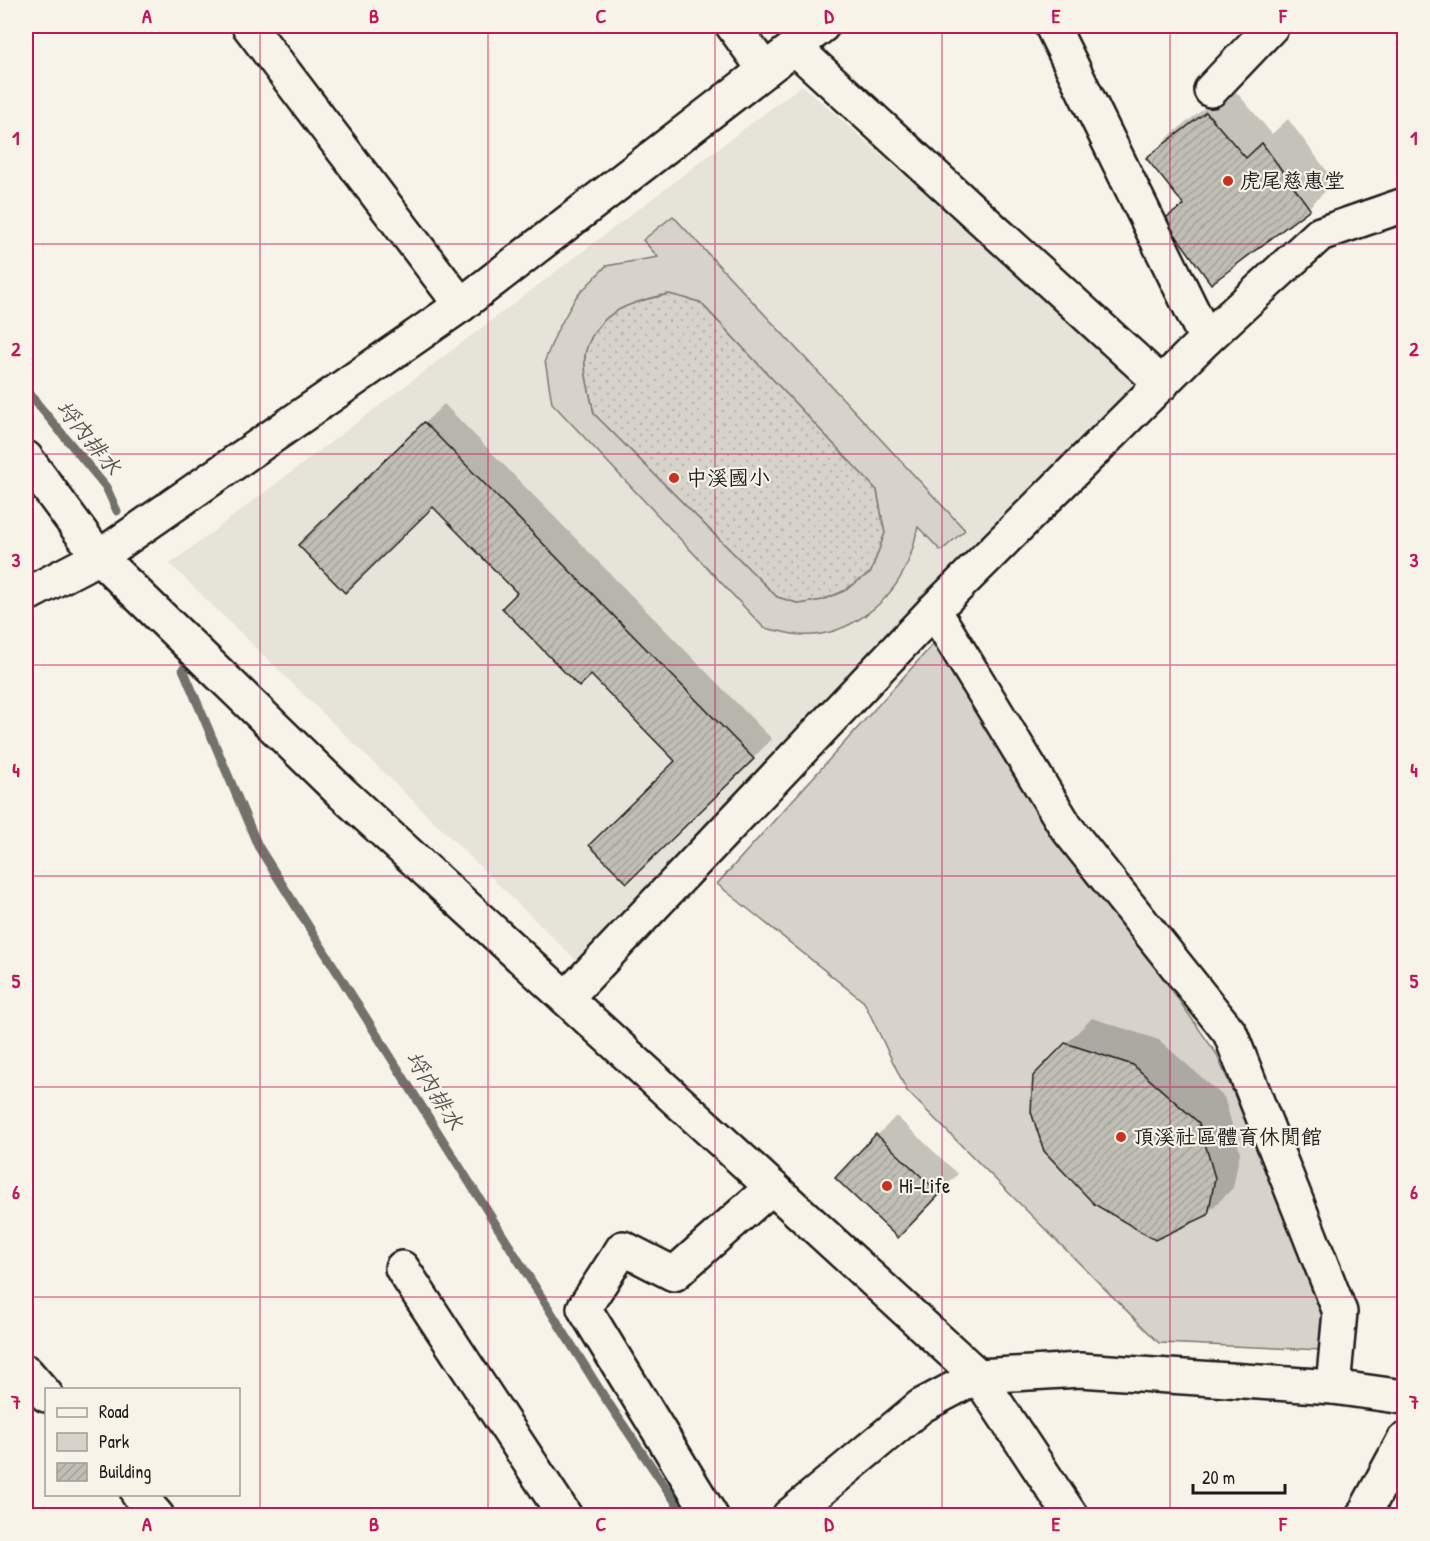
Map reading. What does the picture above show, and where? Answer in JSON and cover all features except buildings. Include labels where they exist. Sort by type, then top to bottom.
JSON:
[{"type":"street","points":[[249,26],[460,305]]},
{"type":"street","points":[[733,26],[765,70]]},
{"type":"street","points":[[26,595],[99,557],[460,305],[822,26]]},
{"type":"street","points":[[1052,26],[1206,339]]},
{"type":"street","points":[[1211,90],[1272,26]]},
{"type":"street","points":[[794,47],[1162,384]]},
{"type":"street","points":[[566,998],[934,610],[1206,339],[1320,234],[1404,205]]},
{"type":"street","points":[[26,458],[99,557],[348,799],[978,1376],[1071,1515]]},
{"type":"street","points":[[934,610],[1066,827],[1230,1034],[1340,1312],[1333,1388]]},
{"type":"street","points":[[711,1515],[584,1308],[623,1248],[674,1274],[772,1187]]},
{"type":"street","points":[[402,1268],[565,1515]]},
{"type":"street","points":[[789,1515],[921,1406],[978,1376],[1080,1370],[1333,1388],[1404,1397]]},
{"type":"street","points":[[26,1372],[45,1394]]},
{"type":"street","points":[[1363,1515],[1404,1440]]},
{"type":"street","points":[[140,1496],[157,1515]]},
{"type":"shaded area","name":"中溪國小","points":[[802,85],[1149,391],[584,968],[170,564]]},
{"type":"green space","points":[[673,216],[965,530],[941,551],[918,527],[908,562],[890,592],[865,615],[850,624],[834,631],[800,635],[764,628],[552,403],[545,360],[557,331],[576,297],[606,266],[658,257],[643,240]],"holes":[[[669,294],[700,302],[877,490],[885,533],[871,572],[844,591],[823,600],[800,604],[777,597],[594,414],[585,356],[592,336],[599,325],[608,316],[630,304]]]},
{"type":"green space","points":[[670,294],[700,302],[877,490],[885,533],[871,572],[844,591],[823,600],[800,604],[777,597],[594,414],[585,364],[586,350],[592,336],[599,325],[619,310],[643,300]]},
{"type":"green space","points":[[936,641],[1056,826],[1216,1053],[1323,1298],[1323,1350],[1159,1343],[907,1091],[864,1002],[717,884]]},
{"type":"waterway","name":"埒內排水","points":[[26,390],[106,487],[117,511]]},
{"type":"waterway","name":"埒內排水","points":[[183,669],[258,846],[603,1395],[685,1516]]},
{"type":"place","name":"虎尾慈惠堂","points":[[1228,181]]},
{"type":"place","name":"中溪國小","points":[[674,478]]},
{"type":"place","name":"頂溪社區體育休閒館","points":[[1121,1137]]},
{"type":"place","name":"Hi-Life","points":[[887,1186]]}]
